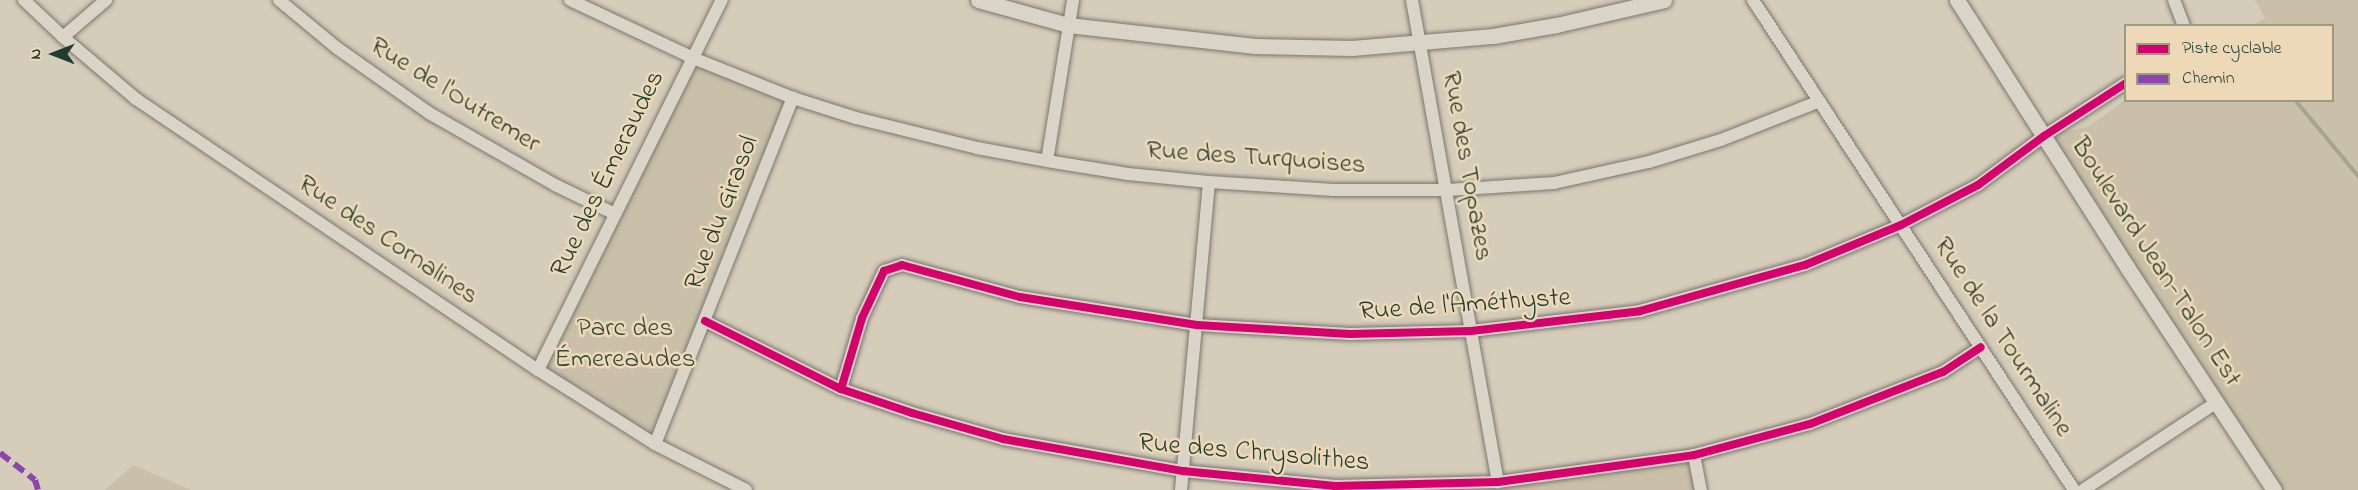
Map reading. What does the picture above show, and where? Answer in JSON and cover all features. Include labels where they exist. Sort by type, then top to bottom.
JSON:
[{"type":"street","name":"Rue des Cornalines","points":[[24,0],[63,37],[136,99],[538,370],[655,444],[746,490]]},
{"type":"street","points":[[63,37],[106,0]]},
{"type":"street","name":"Rue de l'Outremer","points":[[279,0],[337,48],[429,113],[555,185],[615,214]]},
{"type":"street","name":"Rue des Turquoises","points":[[570,0],[693,58],[793,98],[917,135],[1047,161],[1128,174],[1209,182],[1334,190],[1448,190],[1554,183],[1649,162],[1721,140],[1820,101]]},
{"type":"street","name":"Rue des Émeraudes","points":[[538,370],[722,0]]},
{"type":"street","points":[[978,0],[1068,25],[1255,46],[1352,48],[1420,44],[1556,26],[1664,0]]},
{"type":"street","points":[[1047,161],[1073,0]]},
{"type":"street","name":"Rue des Topazes","points":[[1412,0],[1448,190],[1498,482]]},
{"type":"street","name":"Rue de la Tourmaline","points":[[1753,0],[2074,490]]},
{"type":"street","name":"Boulevard Jean-Talon Est","points":[[1957,0],[2274,490]]},
{"type":"street","points":[[2174,0],[2183,24]]},
{"type":"street","name":"Rue de l'Améthyste","points":[[841,389],[862,318],[884,271],[902,265],[1020,297],[1197,325],[1350,334],[1471,331],[1640,311],[1804,265],[1901,225],[1978,185],[2044,136],[2124,84]]},
{"type":"street","name":"Rue du Girasol","points":[[655,444],[793,98]]},
{"type":"street","points":[[1181,490],[1209,182]]},
{"type":"street","name":"Rue des Chrysolithes","points":[[705,321],[841,389],[912,413],[1003,439],[1183,471],[1335,488],[1498,482],[1694,455],[1810,424],[1943,372],[1981,347]]},
{"type":"street","points":[[2083,490],[2217,402]]},
{"type":"street","points":[[1694,455],[1701,490]]},
{"type":"green space","points":[[2255,0],[2358,0],[2358,490],[2274,490],[2044,136],[2088,127],[2124,101],[2334,102],[2334,24],[2255,24],[2265,18]]},
{"type":"green space","name":"Parc des Émereaudes","points":[[693,58],[793,98],[655,444],[538,370]]},
{"type":"green space","points":[[1694,455],[1701,490],[1335,490],[1498,482]]},
{"type":"green space","points":[[133,465],[191,490],[105,490]]},
{"type":"waterway","points":[[2297,102],[2358,176]]},
{"type":"marked path","points":[[0,453],[35,480],[38,490]]},
{"type":"cycle path","points":[[841,389],[862,318],[884,271],[902,265],[1020,297],[1197,325],[1350,334],[1471,331],[1640,311],[1805,265],[1901,225],[1978,185],[2044,136],[2124,84]]},
{"type":"cycle path","points":[[705,321],[841,389],[912,413],[1003,439],[1183,471],[1335,486],[1498,482],[1694,455],[1810,424],[1943,372],[1981,347]]}]
